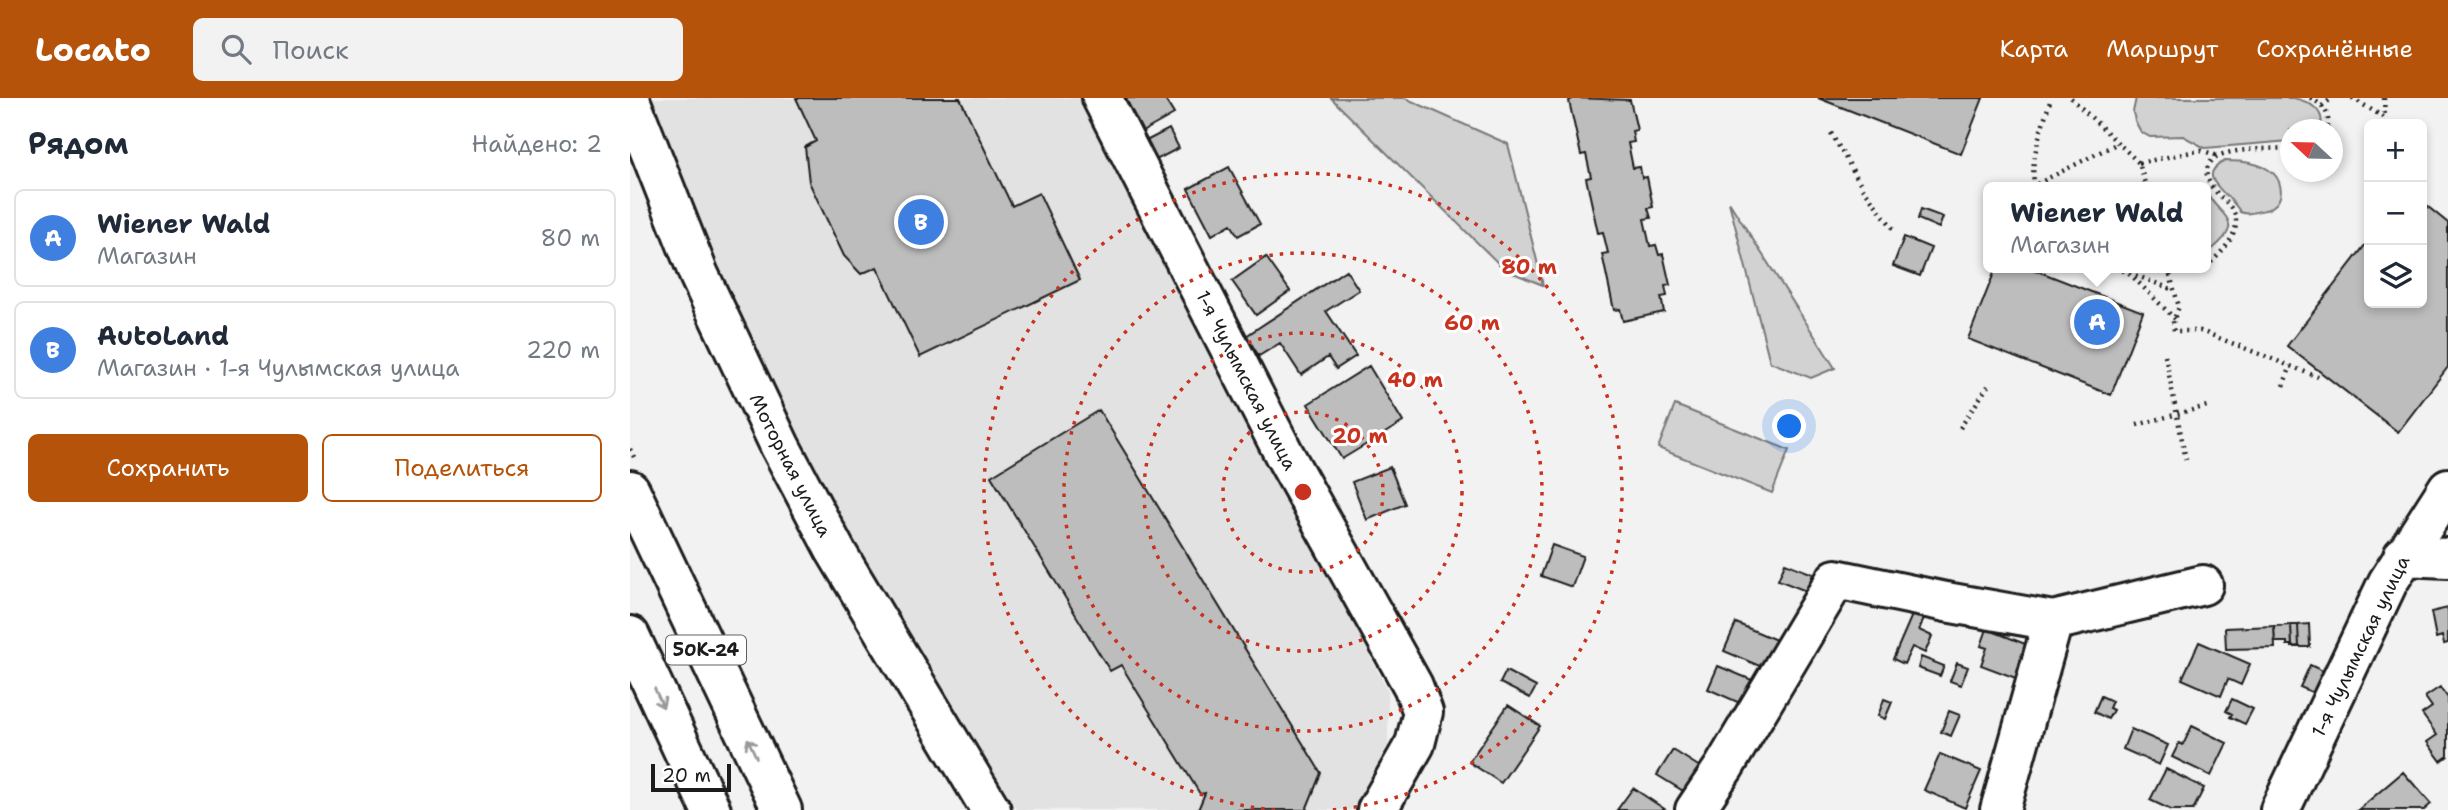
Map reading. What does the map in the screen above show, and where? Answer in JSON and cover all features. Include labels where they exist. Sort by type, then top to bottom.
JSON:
[{"type":"street","name":"1-я Чулымская улица","points":[[1102,98],[1284,454],[1413,686],[1423,712],[1415,744],[1377,810]]},
{"type":"street","name":"Моторная улица","points":[[630,100],[699,275],[780,446],[835,550],[992,810]]},
{"type":"street","name":"1-я Чулымская улица","points":[[2280,810],[2388,582],[2448,488]]},
{"type":"street","name":"50К-24","points":[[630,490],[782,810]]},
{"type":"street","points":[[2403,556],[2448,558]]},
{"type":"street","points":[[1695,810],[1724,767],[1836,579],[2053,621],[2203,585]]},
{"type":"street","points":[[2000,810],[2053,621]]},
{"type":"street","name":"50К-24","points":[[630,636],[711,810]]},
{"type":"path","points":[[2033,182],[2034,159],[2051,98]]},
{"type":"path","points":[[2071,98],[2139,163],[2145,182]]},
{"type":"path","points":[[2310,98],[2322,106],[2329,119]]},
{"type":"path","points":[[2322,106],[2332,98]]},
{"type":"path","points":[[2353,98],[2385,118],[2384,98]]},
{"type":"path","points":[[1831,133],[1863,188],[1895,231]]},
{"type":"path","points":[[2044,182],[2118,143]]},
{"type":"path","points":[[2139,163],[2201,150],[2218,156],[2280,149]]},
{"type":"path","points":[[2208,182],[2206,170],[2210,162],[2218,156]]},
{"type":"path","points":[[2211,187],[2233,210],[2236,219],[2235,228],[2224,248],[2211,260]]},
{"type":"path","points":[[2129,273],[2175,290]]},
{"type":"path","points":[[2129,273],[2175,319]]},
{"type":"path","points":[[2172,273],[2179,307],[2174,331],[2201,331],[2318,377]]},
{"type":"path","points":[[2165,355],[2186,460]]},
{"type":"path","points":[[2283,386],[2291,366]]},
{"type":"path","points":[[1960,428],[1988,386]]},
{"type":"path","points":[[2137,425],[2207,406]]},
{"type":"shaded area","points":[[649,98],[1093,98],[1388,692],[1388,745],[1352,810],[1017,810],[794,443]]},
{"type":"shaded area","points":[[1331,98],[1405,98],[1508,144],[1543,285],[1505,270]]},
{"type":"shaded area","points":[[2136,98],[2293,98],[2315,108],[2321,119],[2280,119],[2280,142],[2205,148],[2183,136],[2150,137],[2141,132],[2133,112]]},
{"type":"shaded area","points":[[2225,161],[2254,164],[2273,174],[2281,188],[2276,203],[2266,210],[2240,212],[2213,180],[2212,173]]},
{"type":"shaded area","points":[[2211,199],[2228,219],[2228,232],[2211,250]]},
{"type":"shaded area","points":[[1729,202],[1835,368],[1811,378],[1770,362]]},
{"type":"shaded area","points":[[1675,405],[1789,450],[1772,493],[1658,448]]},
{"type":"building","points":[[796,98],[960,98],[1012,206],[1039,193],[1080,280],[920,357],[877,267],[861,274],[844,256],[809,182],[805,147],[816,141]]},
{"type":"building","points":[[1164,98],[1174,114],[1142,132],[1123,99]]},
{"type":"building","points":[[1574,98],[1630,100],[1637,130],[1632,131],[1634,142],[1628,143],[1633,168],[1640,167],[1642,178],[1647,177],[1653,207],[1648,208],[1651,218],[1644,219],[1650,246],[1656,245],[1659,255],[1663,254],[1670,285],[1665,286],[1667,296],[1661,297],[1664,312],[1623,321],[1620,309],[1614,310],[1602,254],[1608,253],[1603,232],[1598,233],[1586,178],[1591,177],[1586,154],[1581,155],[1569,101]]},
{"type":"building","points":[[1818,98],[1983,98],[1961,154]]},
{"type":"building","points":[[1169,129],[1179,148],[1156,160],[1146,141]]},
{"type":"building","points":[[1229,167],[1260,224],[1238,236],[1231,224],[1212,235],[1188,189]]},
{"type":"building","points":[[2427,206],[2448,223],[2448,367],[2398,432],[2287,346],[2364,246],[2364,308],[2427,308]]},
{"type":"building","points":[[1921,209],[1943,217],[1939,228],[1918,219]]},
{"type":"building","points":[[1904,237],[1931,248],[1920,276],[1893,266]]},
{"type":"building","points":[[1266,257],[1290,291],[1256,315],[1232,281]]},
{"type":"building","points":[[1346,270],[1359,290],[1326,311],[1356,356],[1336,369],[1328,357],[1301,375],[1280,343],[1259,356],[1246,336]]},
{"type":"building","points":[[1994,273],[2043,273],[2143,312],[2111,395],[1968,339]]},
{"type":"building","points":[[1369,366],[1403,422],[1342,459],[1308,404]]},
{"type":"building","points":[[1099,410],[1321,773],[1306,810],[1198,810],[1205,793],[1200,794],[1121,665],[1110,671],[991,476]]},
{"type":"building","points":[[1390,467],[1405,504],[1367,520],[1352,482]]},
{"type":"building","points":[[1552,545],[1583,556],[1572,587],[1541,576]]},
{"type":"building","points":[[1785,563],[1813,574],[1806,591],[1778,580]]},
{"type":"building","points":[[1915,608],[1926,613],[1919,630],[1932,636],[1925,653],[1912,647],[1904,664],[1893,659]]},
{"type":"building","points":[[2448,608],[2448,643],[2444,644],[2442,636],[2436,638],[2431,612]]},
{"type":"building","points":[[1736,623],[1781,642],[1769,670],[1724,651]]},
{"type":"building","points":[[2309,624],[2310,647],[2299,647],[2298,625]]},
{"type":"building","points":[[2291,625],[2298,625],[2299,646],[2292,647]]},
{"type":"building","points":[[2291,625],[2292,645],[2275,642],[2274,626]]},
{"type":"building","points":[[2274,626],[2275,648],[2226,649],[2225,628]]},
{"type":"building","points":[[1987,629],[2033,647],[2021,680],[1981,665],[1987,648],[1981,646]]},
{"type":"building","points":[[2199,642],[2250,664],[2241,685],[2228,679],[2221,696],[2182,679]]},
{"type":"building","points":[[1921,657],[1944,666],[1940,676],[1918,668]]},
{"type":"building","points":[[1957,663],[1968,667],[1961,685],[1950,681]]},
{"type":"building","points":[[2310,665],[2325,672],[2316,694],[2300,687]]},
{"type":"building","points":[[1718,666],[1752,680],[1742,704],[1708,689]]},
{"type":"building","points":[[1506,671],[1536,687],[1530,698],[1500,683]]},
{"type":"building","points":[[2440,687],[2448,698],[2448,756],[2441,761],[2427,742],[2437,735],[2422,714],[2432,707],[2425,697]]},
{"type":"building","points":[[2101,696],[2112,701],[2109,708],[2113,710],[2108,719],[2094,712]]},
{"type":"building","points":[[1884,699],[1892,702],[1885,719],[1878,716]]},
{"type":"building","points":[[2232,699],[2253,709],[2245,724],[2230,717],[2232,714],[2226,711]]},
{"type":"building","points":[[1508,705],[1540,726],[1501,783],[1469,762]]},
{"type":"building","points":[[1949,711],[1960,715],[1951,736],[1941,732]]},
{"type":"building","points":[[2192,726],[2227,743],[2211,776],[2172,757],[2179,743],[2183,745]]},
{"type":"building","points":[[2131,729],[2168,745],[2159,765],[2123,749]]},
{"type":"building","points":[[1673,750],[1700,767],[1685,792],[1657,775]]},
{"type":"building","points":[[1940,754],[1981,771],[1965,808],[1924,790]]},
{"type":"building","points":[[2166,769],[2204,788],[2193,810],[2171,810],[2150,800]]},
{"type":"building","points":[[2403,772],[2431,804],[2424,810],[2358,810]]},
{"type":"building","points":[[1633,788],[1666,810],[1617,810]]},
{"type":"place","name":"AutoLand","points":[[921,222]]},
{"type":"place","name":"Wiener Wald","points":[[2097,322]]}]
